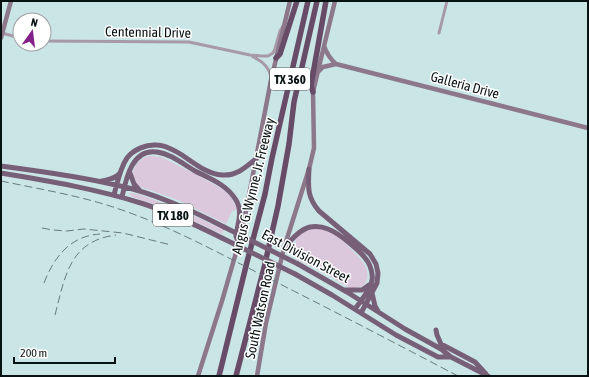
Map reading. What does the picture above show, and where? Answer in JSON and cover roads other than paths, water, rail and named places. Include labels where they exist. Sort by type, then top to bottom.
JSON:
[{"type":"highway","points":[[276,58],[280,54],[297,1]]},
{"type":"highway","name":"Angus G. Wynne, Jr. Freeway","points":[[219,376],[246,262],[265,194],[308,1]]},
{"type":"highway","name":"Angus G. Wynne, Jr. Freeway","points":[[236,376],[264,268],[278,206],[289,144],[294,102],[317,1]]},
{"type":"highway","points":[[314,92],[311,84],[326,1]]},
{"type":"main road","points":[[2,36],[11,1]]},
{"type":"main road","points":[[198,376],[242,232],[271,80],[290,1]]},
{"type":"main road","name":"South Watson Road","points":[[257,376],[266,323],[284,248],[309,169],[314,148],[314,92],[335,1]]},
{"type":"main road","points":[[324,44],[327,55],[336,64]]},
{"type":"main road","points":[[317,75],[323,67],[336,64]]},
{"type":"main road","name":"Galleria Drive","points":[[336,64],[588,128]]},
{"type":"main road","points":[[114,196],[127,158],[136,150],[146,146],[157,145],[168,148],[181,154],[190,161],[210,172],[222,175],[239,172],[257,158]]},
{"type":"main road","points":[[122,197],[129,171],[139,156],[146,153],[156,152],[176,159],[213,179],[227,189],[238,204],[240,213],[236,236],[239,241]]},
{"type":"main road","name":"East Division Street","points":[[1,166],[47,172],[117,185],[173,202],[298,264],[343,289],[405,329],[441,349],[451,357],[488,376]]},
{"type":"main road","points":[[309,169],[308,190],[310,198],[316,207],[365,249],[374,259],[378,269],[377,284],[361,312]]},
{"type":"main road","points":[[129,171],[134,184],[141,192]]},
{"type":"main road","points":[[100,182],[114,178],[121,172]]},
{"type":"main road","name":"East Division Street","points":[[1,173],[122,197],[173,215],[295,274],[361,312],[396,335],[438,357],[451,357]]},
{"type":"main road","points":[[284,248],[294,236],[309,227],[319,227],[327,228],[336,233],[356,250],[370,265],[372,281],[355,309]]},
{"type":"main road","points":[[343,289],[362,290],[371,283]]},
{"type":"main road","points":[[372,294],[378,312]]},
{"type":"main road","points":[[436,330],[441,344],[475,362],[488,376]]},
{"type":"street","points":[[439,33],[446,1]]},
{"type":"street","name":"Centennial Drive","points":[[52,41],[189,42],[250,55],[268,56],[273,53],[280,30],[285,23]]},
{"type":"street","points":[[2,36],[12,37]]},
{"type":"street","name":"Centennial Drive","points":[[250,55],[258,59],[266,66],[270,71],[271,80]]},
{"type":"railway","points":[[1,181],[90,200],[156,223],[336,312],[458,376]]},
{"type":"railway","points":[[42,228],[67,231],[84,229],[123,233],[171,245]]},
{"type":"railway","points":[[44,283],[53,265],[64,250],[80,239],[100,234]]},
{"type":"railway","points":[[55,315],[66,275],[79,253],[88,245],[100,239],[116,235]]}]
